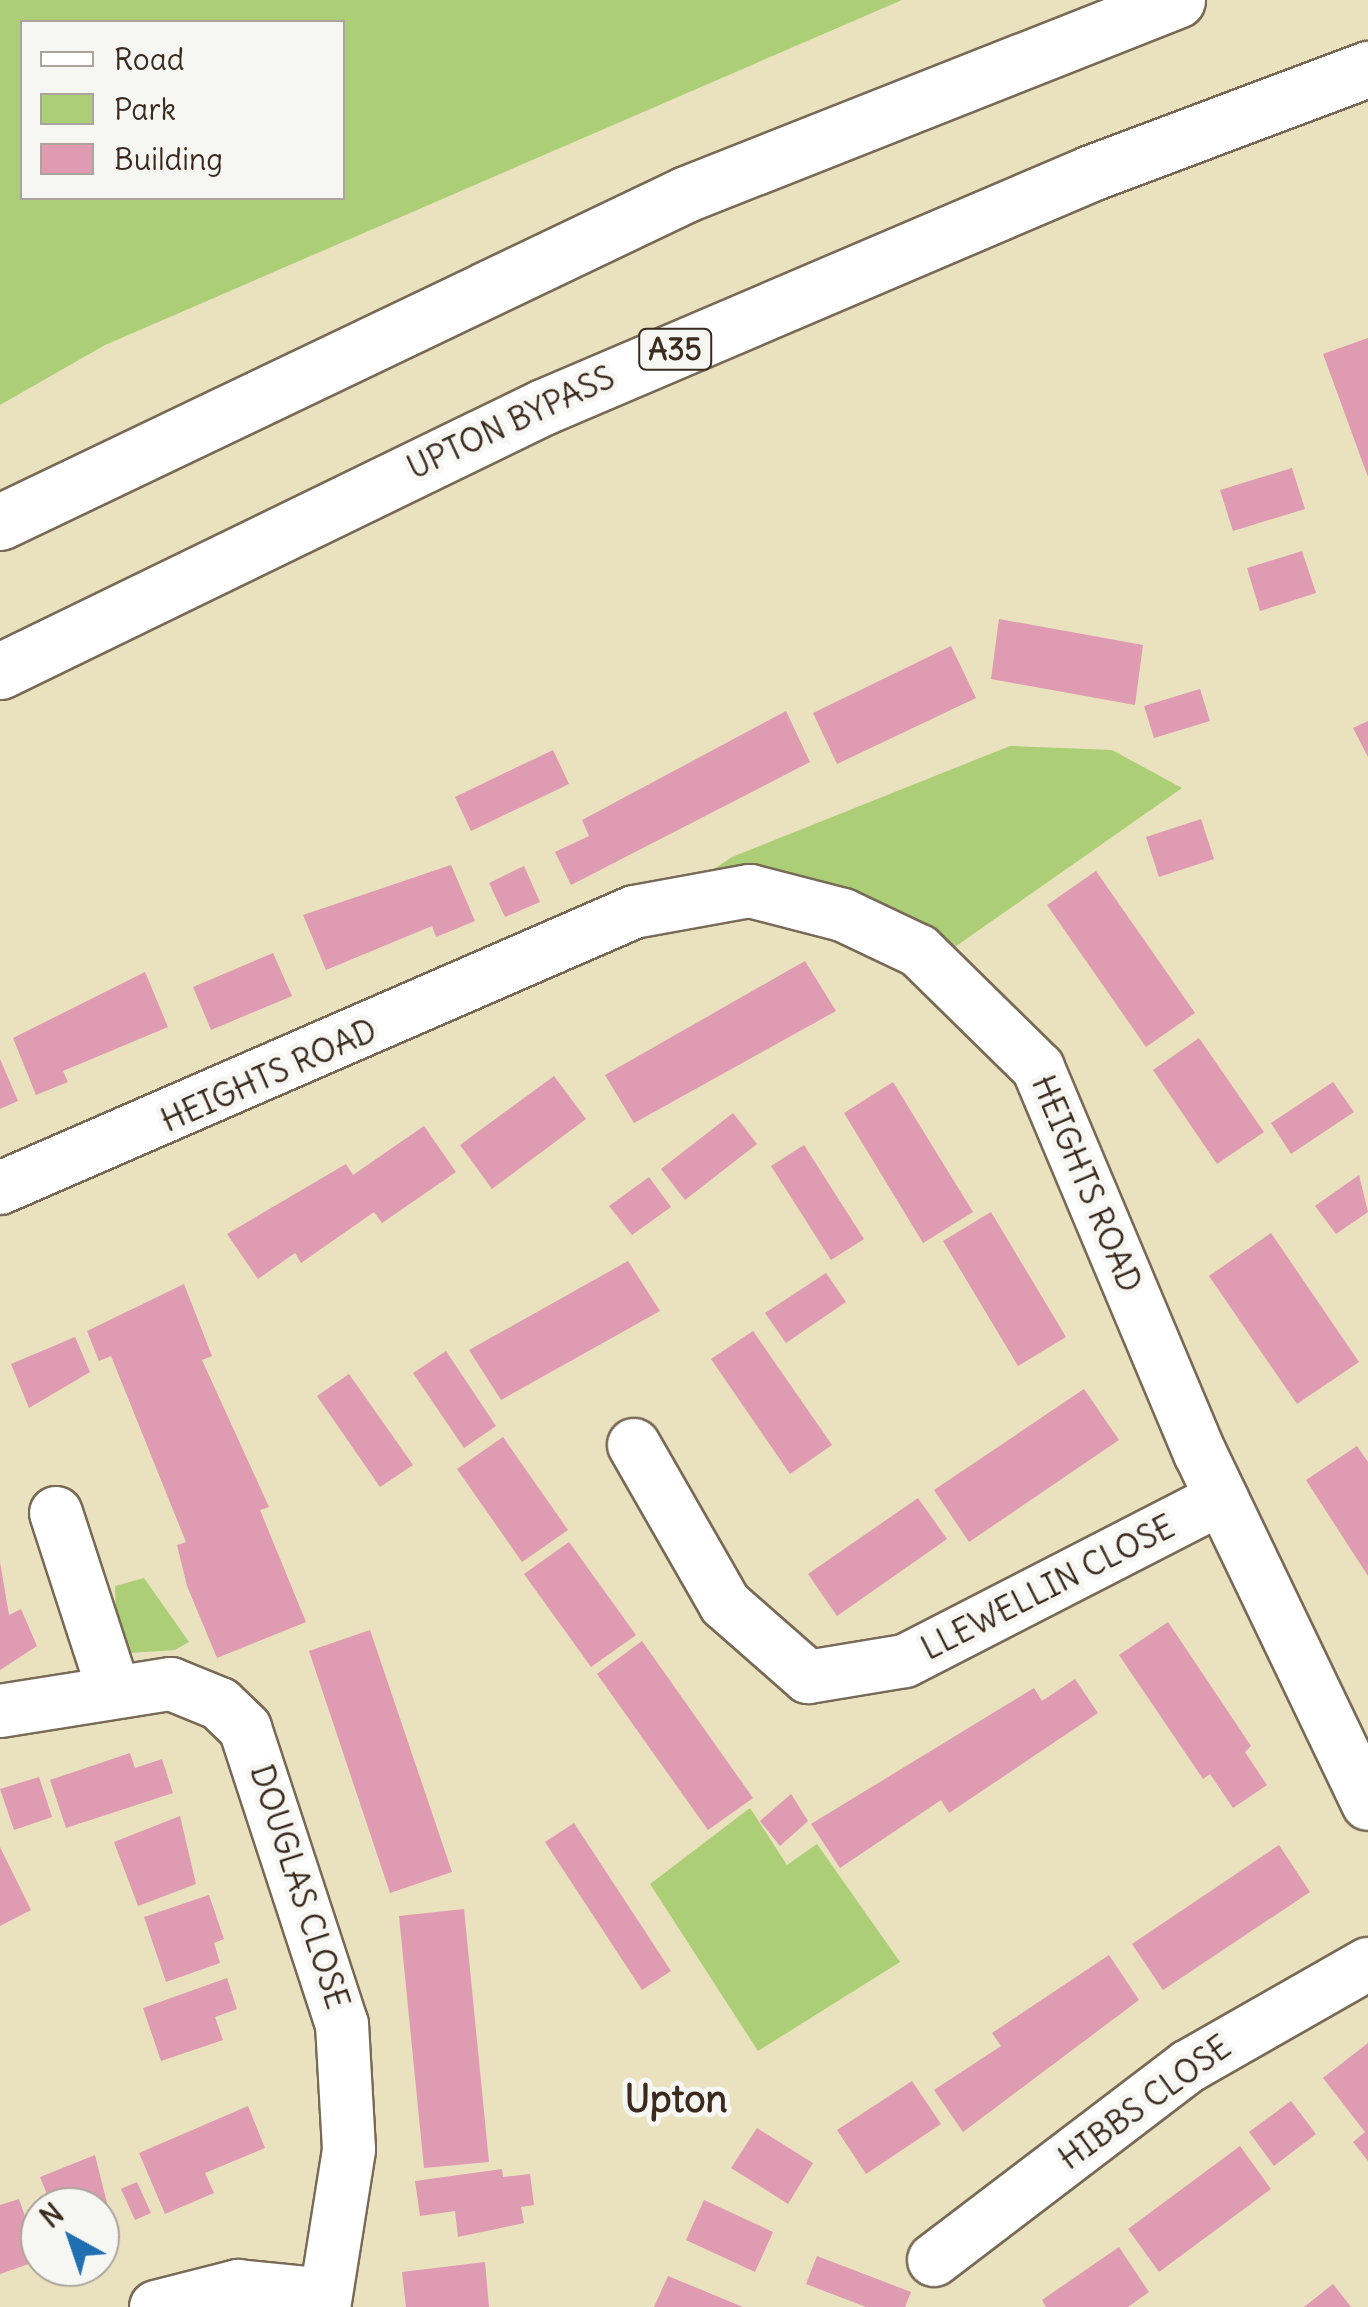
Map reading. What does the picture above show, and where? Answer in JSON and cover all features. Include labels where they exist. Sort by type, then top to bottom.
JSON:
[{"type":"highway","points":[[0,522],[686,194],[1177,0]]},
{"type":"highway","name":"UPTON BYPASS","points":[[0,672],[561,399],[1091,173],[1368,69]]},
{"type":"street","name":"HEIGHTS ROAD","points":[[0,1188],[634,912],[750,891],[843,914],[919,951],[1038,1068],[1222,1498],[1368,1804]]},
{"type":"street","name":"LLEWELLIN CLOSE","points":[[634,1444],[724,1604],[808,1677],[905,1661],[1222,1498]]},
{"type":"street","points":[[56,1513],[114,1692]]},
{"type":"street","name":"DOUGLAS CLOSE","points":[[0,1711],[171,1684],[205,1695],[234,1714],[258,1759],[342,2024],[349,2150],[325,2301]]},
{"type":"street","name":"HIBBS CLOSE","points":[[934,2260],[1189,2066],[1368,1964]]},
{"type":"street","points":[[156,2307],[238,2286],[325,2301]]},
{"type":"green space","points":[[0,0],[902,0],[105,345],[0,405]]},
{"type":"green space","points":[[1010,746],[1112,750],[1182,788],[932,963],[843,915],[655,908],[732,857]]},
{"type":"green space","points":[[144,1578],[189,1642],[175,1650],[130,1653],[117,1638],[115,1586]]},
{"type":"green space","points":[[750,1808],[787,1865],[817,1844],[900,1962],[758,2051],[650,1884]]},
{"type":"building","points":[[1368,338],[1368,477],[1323,354]]},
{"type":"building","points":[[1292,468],[1305,509],[1233,531],[1220,490]]},
{"type":"building","points":[[1302,551],[1316,593],[1260,611],[1247,568]]},
{"type":"building","points":[[999,619],[1143,645],[1135,705],[991,679]]},
{"type":"building","points":[[951,646],[976,698],[837,764],[813,713]]},
{"type":"building","points":[[1200,689],[1210,721],[1154,738],[1144,706]]},
{"type":"building","points":[[786,711],[810,762],[571,885],[555,852],[589,836],[582,820]]},
{"type":"building","points":[[1368,721],[1368,757],[1353,728]]},
{"type":"building","points":[[553,750],[569,784],[471,831],[455,797]]},
{"type":"building","points":[[1201,819],[1214,859],[1159,877],[1146,837]]},
{"type":"building","points":[[451,865],[475,921],[436,937],[432,926],[326,970],[303,915]]},
{"type":"building","points":[[524,866],[540,902],[505,917],[489,883]]},
{"type":"building","points":[[1096,871],[1195,1013],[1146,1047],[1047,905]]},
{"type":"building","points":[[273,953],[292,996],[211,1030],[193,987]]},
{"type":"building","points":[[805,961],[836,1011],[634,1123],[605,1075]]},
{"type":"building","points":[[145,972],[168,1027],[63,1071],[68,1082],[36,1095],[13,1038]]},
{"type":"building","points":[[1199,1038],[1264,1132],[1217,1164],[1153,1070]]},
{"type":"building","points":[[0,1059],[18,1101],[0,1109]]},
{"type":"building","points":[[554,1076],[586,1119],[492,1189],[460,1145]]},
{"type":"building","points":[[893,1082],[973,1212],[923,1243],[844,1113]]},
{"type":"building","points":[[1333,1082],[1354,1112],[1291,1154],[1271,1123]]},
{"type":"building","points":[[733,1113],[757,1144],[685,1200],[661,1169]]},
{"type":"building","points":[[424,1126],[456,1172],[382,1223],[374,1212],[301,1263],[295,1253],[258,1279],[227,1234],[346,1164],[353,1175]]},
{"type":"building","points":[[804,1145],[864,1239],[831,1260],[771,1166]]},
{"type":"building","points":[[1359,1175],[1368,1212],[1336,1234],[1315,1206]]},
{"type":"building","points":[[649,1177],[671,1207],[632,1235],[609,1206]]},
{"type":"building","points":[[991,1212],[1066,1337],[1018,1366],[943,1241]]},
{"type":"building","points":[[1271,1233],[1359,1362],[1297,1404],[1209,1276]]},
{"type":"building","points":[[628,1261],[660,1311],[501,1400],[469,1350]]},
{"type":"building","points":[[826,1273],[846,1302],[786,1343],[765,1313]]},
{"type":"building","points":[[184,1284],[212,1356],[202,1360],[269,1507],[260,1510],[306,1622],[217,1658],[187,1586],[177,1545],[186,1542],[111,1356],[99,1361],[87,1331]]},
{"type":"building","points":[[753,1331],[832,1445],[790,1474],[711,1359]]},
{"type":"building","points":[[75,1337],[90,1372],[29,1408],[11,1364]]},
{"type":"building","points":[[446,1351],[496,1426],[464,1448],[413,1373]]},
{"type":"building","points":[[349,1374],[413,1465],[380,1487],[317,1396]]},
{"type":"building","points":[[1084,1389],[1119,1440],[969,1542],[934,1490]]},
{"type":"building","points":[[503,1437],[568,1530],[522,1562],[457,1469]]},
{"type":"building","points":[[1357,1446],[1368,1462],[1368,1576],[1306,1480]]},
{"type":"building","points":[[918,1498],[947,1539],[837,1616],[808,1574]]},
{"type":"building","points":[[569,1542],[636,1635],[591,1667],[524,1574]]},
{"type":"building","points":[[0,1562],[9,1615],[21,1609],[37,1646],[0,1670]]},
{"type":"building","points":[[1168,1622],[1251,1746],[1245,1752],[1267,1785],[1233,1808],[1210,1774],[1203,1779],[1119,1655]]},
{"type":"building","points":[[370,1630],[452,1872],[390,1893],[309,1651]]},
{"type":"building","points":[[642,1641],[753,1798],[708,1830],[597,1674]]},
{"type":"building","points":[[1075,1679],[1098,1713],[949,1813],[941,1800],[840,1868],[811,1824],[1034,1688],[1042,1701]]},
{"type":"building","points":[[130,1753],[135,1768],[162,1759],[173,1793],[66,1828],[50,1780]]},
{"type":"building","points":[[39,1777],[52,1817],[14,1830],[0,1789]]},
{"type":"building","points":[[791,1794],[808,1821],[780,1846],[760,1821]]},
{"type":"building","points":[[180,1816],[196,1884],[138,1906],[114,1842]]},
{"type":"building","points":[[574,1823],[671,1971],[642,1990],[545,1842]]},
{"type":"building","points":[[1279,1845],[1310,1892],[1163,1990],[1132,1944]]},
{"type":"building","points":[[0,1847],[31,1910],[0,1926]]},
{"type":"building","points":[[209,1895],[224,1939],[214,1943],[220,1963],[166,1982],[144,1917]]},
{"type":"building","points":[[464,1909],[489,2162],[424,2168],[399,1916]]},
{"type":"building","points":[[1109,1955],[1139,2000],[963,2132],[934,2090],[1001,2046],[992,2033]]},
{"type":"building","points":[[227,1978],[237,2009],[215,2017],[223,2040],[161,2061],[143,2008]]},
{"type":"building","points":[[1368,2043],[1368,2161],[1353,2142],[1365,2132],[1323,2078]]},
{"type":"building","points":[[912,2081],[941,2124],[866,2174],[837,2130]]},
{"type":"building","points":[[1291,2101],[1316,2134],[1274,2166],[1249,2132]]},
{"type":"building","points":[[248,2106],[265,2148],[205,2173],[214,2193],[165,2214],[139,2153]]},
{"type":"building","points":[[757,2128],[813,2163],[788,2204],[731,2168]]},
{"type":"building","points":[[1240,2146],[1271,2189],[1159,2272],[1128,2229]]},
{"type":"building","points":[[95,2155],[103,2187],[44,2187],[40,2177]]},
{"type":"building","points":[[502,2169],[503,2177],[530,2174],[534,2205],[521,2207],[524,2223],[458,2237],[455,2211],[420,2216],[415,2181]]},
{"type":"building","points":[[137,2182],[151,2213],[135,2220],[121,2189]]},
{"type":"building","points":[[19,2199],[20,2202],[20,2267],[0,2274],[0,2205]]},
{"type":"building","points":[[704,2200],[773,2232],[755,2272],[686,2240]]},
{"type":"building","points":[[1119,2247],[1149,2292],[1128,2307],[1046,2307],[1042,2300]]},
{"type":"building","points":[[817,2256],[911,2292],[905,2307],[866,2307],[806,2284]]},
{"type":"building","points":[[485,2262],[489,2307],[406,2307],[402,2272]]},
{"type":"building","points":[[668,2276],[743,2307],[654,2307]]},
{"type":"building","points":[[1333,2284],[1351,2307],[1304,2307]]},
{"type":"district","name":"Upton","points":[[676,2099]]}]
